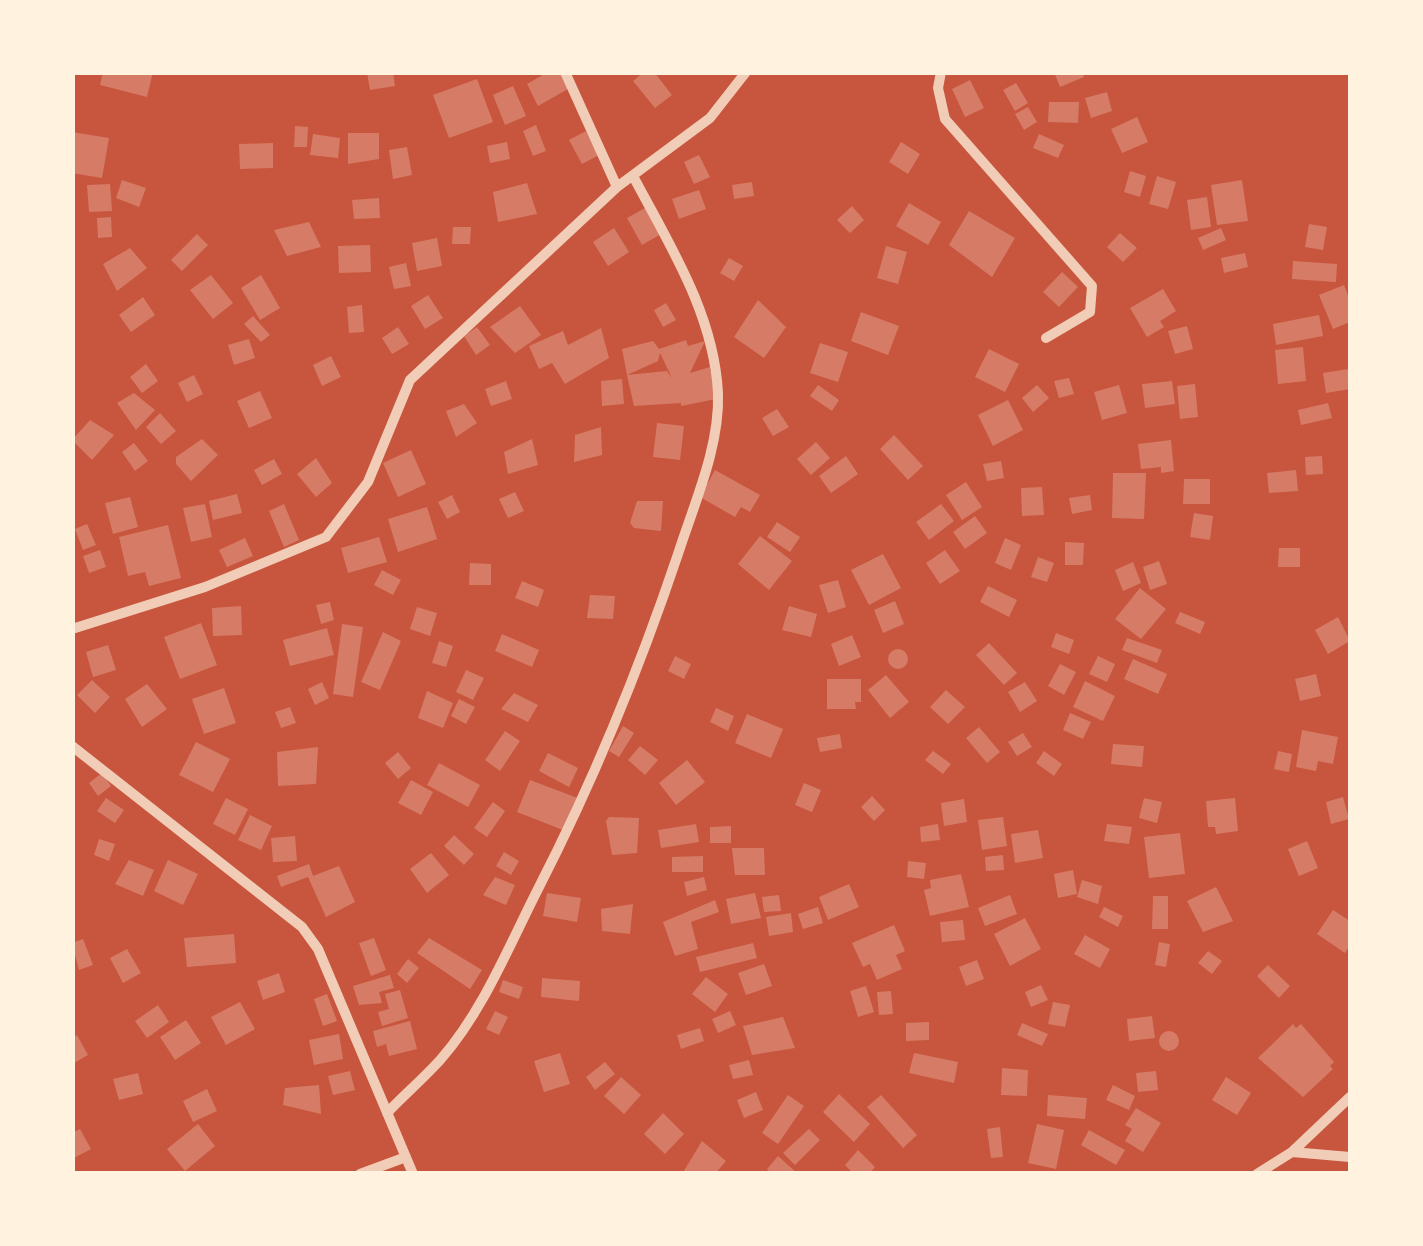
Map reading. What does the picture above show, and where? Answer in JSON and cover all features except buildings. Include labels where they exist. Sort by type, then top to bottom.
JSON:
[{"type":"street","points":[[565,72],[617,187]]},
{"type":"street","points":[[72,629],[205,588],[326,537],[368,482],[410,380],[617,187],[710,118],[746,72]]},
{"type":"street","points":[[942,72],[938,88],[944,118],[1092,286],[1090,312],[1046,338]]},
{"type":"street","points":[[386,1112],[442,1058],[570,832],[608,748],[710,452],[718,390],[708,341],[693,289],[633,176]]},
{"type":"street","points":[[72,746],[302,927],[318,949],[414,1174]]},
{"type":"street","points":[[1256,1174],[1292,1152],[1350,1097]]},
{"type":"street","points":[[1292,1152],[1350,1157]]},
{"type":"street","points":[[360,1174],[406,1157]]}]
